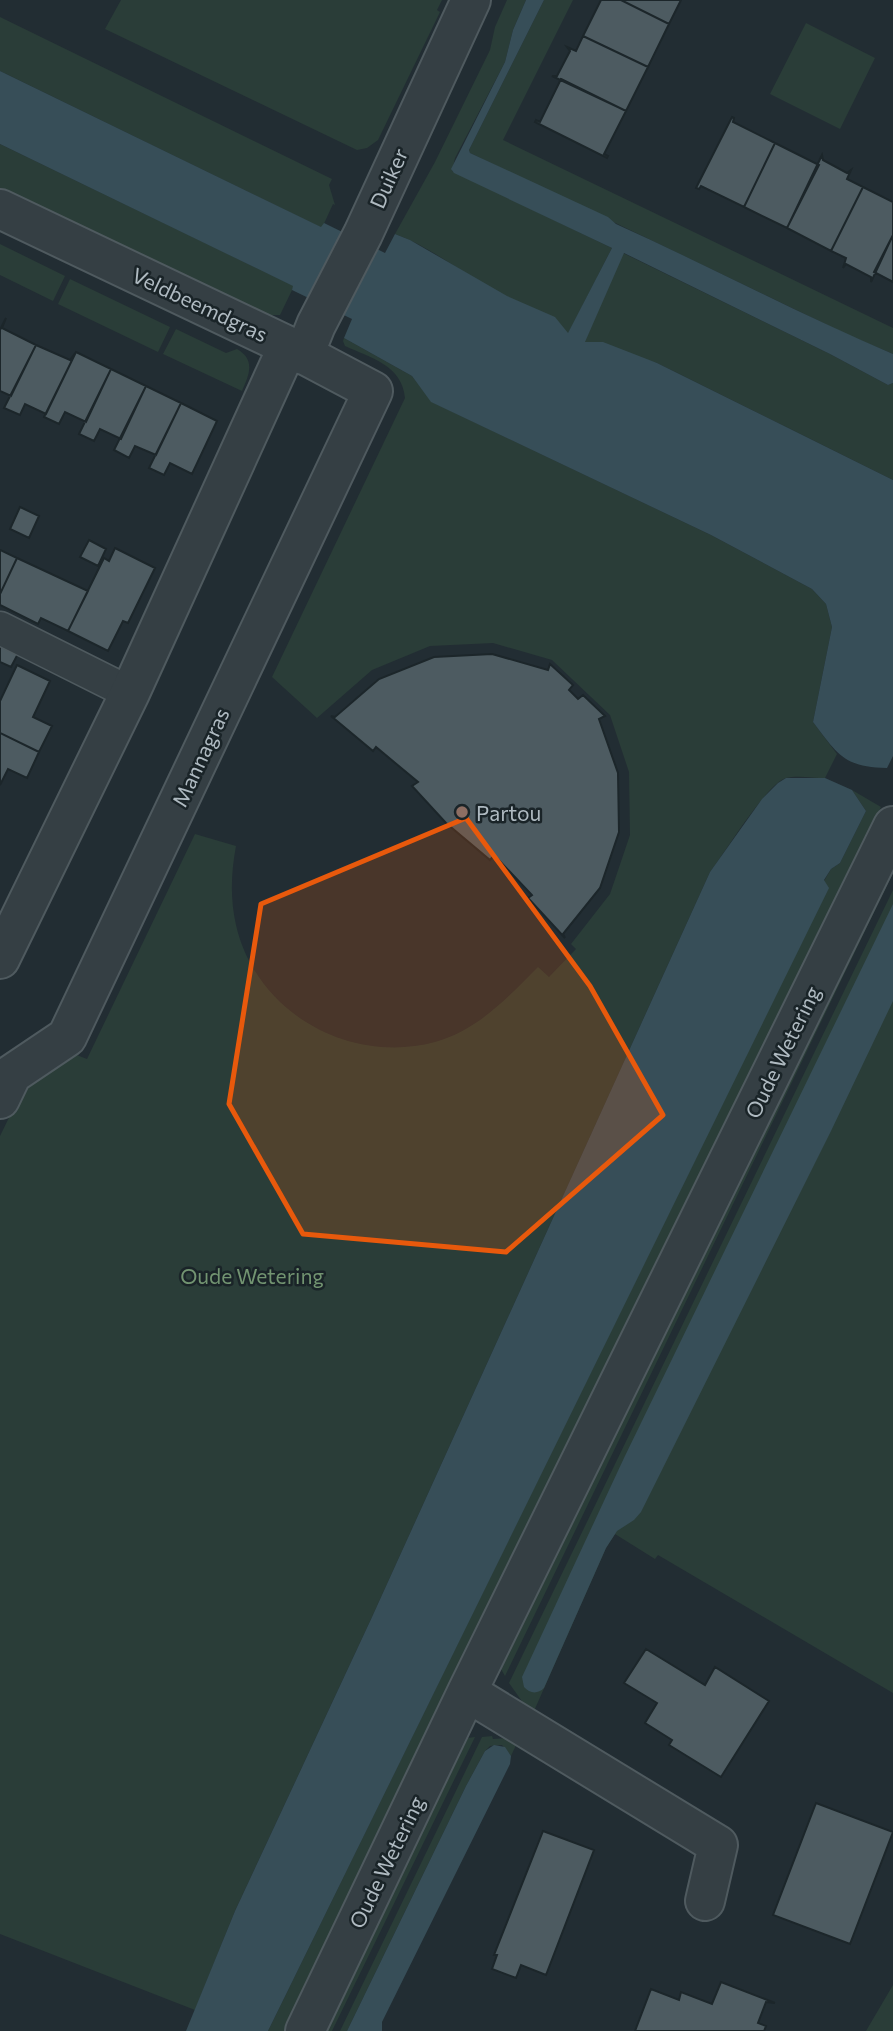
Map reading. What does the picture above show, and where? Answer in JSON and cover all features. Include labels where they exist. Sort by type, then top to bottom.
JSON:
[{"type":"street","name":"Duiker","points":[[303,342],[363,234],[471,0]]},
{"type":"street","name":"Veldbeemdgras","points":[[0,209],[303,342],[373,391],[362,417]]},
{"type":"street","points":[[0,959],[303,342]]},
{"type":"street","name":"Mannagras","points":[[4,1079],[67,1037],[362,417]]},
{"type":"street","points":[[0,628],[130,693]]},
{"type":"street","name":"Oude Wetering","points":[[305,2031],[467,1692],[893,826]]},
{"type":"street","points":[[467,1692],[718,1845],[705,1900]]},
{"type":"highlighted area","points":[[466,818],[590,986],[663,1115],[506,1252],[303,1234],[229,1104],[261,904]]},
{"type":"green space","points":[[121,0],[442,0],[437,10],[440,12],[378,140],[367,148],[357,150],[105,29]]},
{"type":"green space","points":[[507,0],[526,0],[513,30],[505,62],[455,158],[452,171],[612,248],[568,334],[428,250],[395,234],[435,162],[490,50],[495,27]]},
{"type":"green space","points":[[544,0],[573,0],[503,140],[893,328],[893,354],[848,335],[470,153],[469,150]]},
{"type":"green space","points":[[0,17],[332,179],[329,185],[335,205],[333,204],[322,228],[0,71]]},
{"type":"green space","points":[[806,23],[875,58],[840,129],[770,94]]},
{"type":"green space","points":[[0,144],[294,286],[280,315],[257,311],[0,188]]},
{"type":"green space","points":[[0,244],[65,276],[53,301],[0,275]]},
{"type":"green space","points":[[623,253],[888,385],[893,383],[893,480],[657,363],[584,343]]},
{"type":"green space","points":[[70,279],[170,327],[158,352],[58,304]]},
{"type":"green space","points":[[176,329],[226,353],[237,349],[243,353],[249,368],[242,391],[163,354]]},
{"type":"green space","name":"Oude Wetering","points":[[344,338],[412,376],[432,402],[711,535],[812,589],[826,604],[832,627],[813,722],[837,754],[825,778],[790,777],[768,792],[710,872],[372,1617],[235,1911],[195,2010],[0,1934],[0,1136],[26,1083],[74,1054],[87,1059],[195,834],[236,846],[232,886],[236,925],[247,956],[264,984],[285,1007],[311,1025],[340,1038],[371,1046],[403,1047],[435,1042],[465,1030],[491,1012],[538,967],[549,977],[576,949],[571,944],[610,894],[630,835],[629,772],[610,715],[552,660],[493,643],[430,646],[372,670],[317,718],[272,677],[405,398],[403,387],[392,370],[345,346]]},
{"type":"green space","points":[[852,790],[881,807],[289,2031],[268,2031],[828,888],[824,881],[831,869],[840,863],[866,811]]},
{"type":"green space","points":[[893,859],[893,873],[505,1676],[501,1669]]},
{"type":"green space","points":[[893,890],[893,1693],[658,1555],[655,1559],[615,1534],[606,1548],[534,1711],[526,1707],[509,1683]]},
{"type":"green space","points":[[492,1736],[493,1739],[508,1738],[517,1743],[511,1756],[502,1745],[490,1746],[485,1751],[347,2031],[340,2031],[482,1737]]},
{"type":"green space","points":[[475,1737],[332,2031],[326,2031],[468,1738]]},
{"type":"green space","points":[[893,1985],[893,2031],[866,2031]]},
{"type":"water","points":[[526,0],[544,0],[469,150],[470,153],[893,354],[893,383],[888,385],[624,253],[585,342],[603,342],[657,363],[893,480],[893,756],[887,768],[851,762],[836,751],[813,722],[832,627],[826,604],[812,589],[711,535],[431,402],[412,376],[344,338],[352,319],[292,290],[293,286],[0,144],[0,71],[321,227],[324,223],[385,253],[395,234],[410,240],[507,296],[555,317],[568,333],[612,248],[454,173],[451,169],[505,62],[513,30]]},
{"type":"water","points":[[786,778],[825,778],[852,790],[866,811],[840,863],[831,869],[824,880],[829,888],[268,2031],[186,2031],[235,1911],[372,1617],[710,872],[762,799]]},
{"type":"water","points":[[893,904],[893,1001],[641,1512],[617,1531],[606,1548],[544,1688],[531,1692],[524,1687],[522,1677],[624,1458]]},
{"type":"water","points":[[494,1745],[505,1747],[511,1756],[510,1764],[382,2022],[382,2031],[347,2031],[466,1786],[485,1751]]},
{"type":"building","points":[[601,0],[621,0],[669,24],[648,67],[583,36]]},
{"type":"building","points":[[621,0],[681,0],[669,24]]},
{"type":"building","points":[[583,36],[648,67],[626,111],[552,76],[557,76],[570,51],[567,47],[576,51]]},
{"type":"building","points":[[561,79],[626,111],[604,154],[607,158],[535,122],[540,122]]},
{"type":"building","points":[[732,117],[733,122],[775,143],[744,207],[701,186],[696,188]]},
{"type":"building","points":[[775,143],[819,165],[787,228],[744,207]]},
{"type":"building","points":[[822,155],[823,160],[847,173],[851,170],[847,179],[863,187],[831,251],[787,228]]},
{"type":"building","points":[[863,187],[893,202],[893,235],[871,282],[871,277],[846,264],[843,268],[846,258],[831,251]]},
{"type":"building","points":[[893,235],[893,282],[874,272]]},
{"type":"building","points":[[6,318],[2,328],[36,345],[11,396],[0,391],[0,330]]},
{"type":"building","points":[[36,345],[70,360],[76,352],[46,414],[25,404],[20,415],[4,408]]},
{"type":"building","points":[[76,352],[111,369],[86,422],[65,412],[59,424],[44,417]]},
{"type":"building","points":[[111,369],[146,386],[121,439],[100,429],[94,441],[79,434]]},
{"type":"building","points":[[146,386],[181,403],[156,455],[135,446],[129,458],[114,450]]},
{"type":"building","points":[[181,403],[217,421],[192,474],[170,463],[164,475],[149,468]]},
{"type":"building","points":[[20,507],[39,516],[29,538],[10,529]]},
{"type":"building","points":[[89,540],[106,549],[98,566],[80,557]]},
{"type":"building","points":[[115,548],[155,568],[128,623],[123,621],[108,651],[68,631],[104,558],[109,561]]},
{"type":"building","points":[[0,550],[17,558],[0,594]]},
{"type":"building","points":[[17,558],[88,591],[68,631],[41,618],[38,624],[0,605],[0,594]]},
{"type":"building","points":[[0,637],[21,648],[11,667],[0,662]]},
{"type":"building","points":[[492,654],[548,670],[550,664],[573,685],[569,690],[578,699],[583,695],[605,716],[599,719],[618,773],[619,832],[600,888],[563,934],[565,938],[528,898],[532,895],[494,855],[490,860],[446,823],[412,786],[418,782],[376,747],[373,751],[331,716],[335,717],[379,679],[434,657]]},
{"type":"building","points":[[17,665],[50,681],[33,717],[52,726],[39,752],[0,733],[0,701]]},
{"type":"building","points":[[0,733],[39,752],[27,778],[8,769],[0,785]]},
{"type":"building","points":[[646,1649],[705,1685],[715,1667],[769,1701],[721,1777],[669,1745],[672,1740],[645,1723],[657,1703],[624,1683]]},
{"type":"building","points":[[816,1803],[893,1832],[850,1944],[773,1915]]},
{"type":"building","points":[[543,1831],[594,1850],[546,1975],[521,1965],[516,1978],[492,1969],[497,1955],[494,1955]]},
{"type":"building","points":[[721,1982],[775,2003],[766,2002],[758,2023],[766,2026],[764,2031],[635,2031],[651,1989],[679,2000],[681,1992],[712,2004]]},
{"type":"place","name":"Partou","points":[[462,812]]}]
